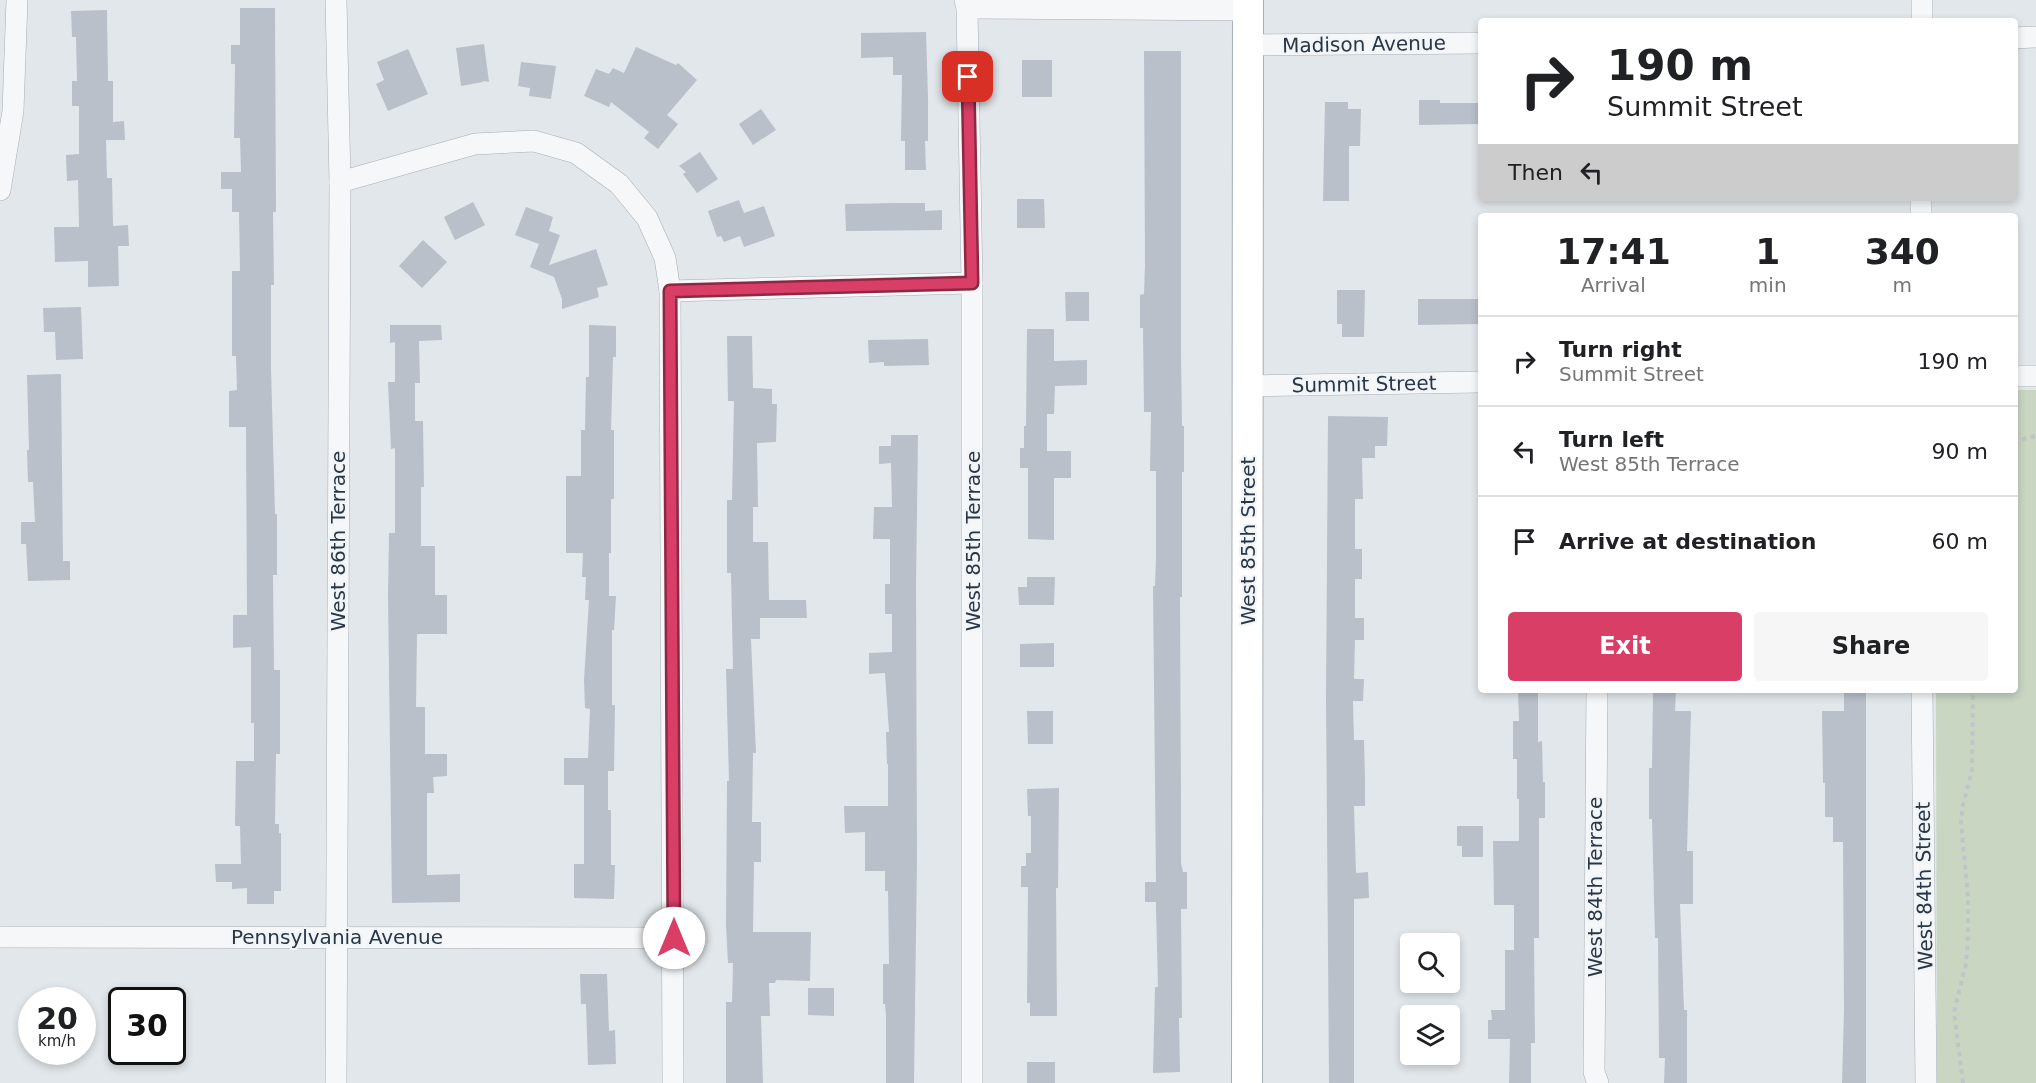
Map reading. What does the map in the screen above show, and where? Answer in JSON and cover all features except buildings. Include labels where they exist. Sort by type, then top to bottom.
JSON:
[{"type":"main road","name":"West 85th Street","points":[[1247,1083],[1248,5]]},
{"type":"street","points":[[0,190],[13,111],[17,0]]},
{"type":"street","name":"West 86th Terrace","points":[[336,0],[340,182],[336,1083]]},
{"type":"street","points":[[1922,0],[1922,18]]},
{"type":"street","points":[[966,4],[1009,10],[1248,5]]},
{"type":"street","name":"West 85th Terrace","points":[[966,4],[972,283],[972,1083]]},
{"type":"street","points":[[2018,38],[2036,37]]},
{"type":"street","name":"Madison Avenue","points":[[1248,45],[1478,43]]},
{"type":"street","points":[[340,182],[475,144],[534,141],[576,153],[619,184],[647,218],[664,258],[670,291],[673,1083]]},
{"type":"street","points":[[670,291],[972,283]]},
{"type":"street","points":[[2018,376],[2036,376]]},
{"type":"street","name":"Summit Street","points":[[1248,386],[1478,382]]},
{"type":"street","name":"West 84th Terrace","points":[[1597,693],[1594,1072],[1598,1083]]},
{"type":"street","name":"West 84th Street","points":[[1922,693],[1926,1083]]},
{"type":"street","name":"Pennsylvania Avenue","points":[[0,937],[674,938]]},
{"type":"path","points":[[2018,442],[2036,436]]},
{"type":"path","points":[[1963,1083],[1954,1012],[1966,964],[1968,938],[1968,898],[1961,821],[1974,750],[1973,693]]},
{"type":"green space","points":[[2018,390],[2036,390],[2036,1083],[1937,1083],[1936,693],[2018,693]]},
{"type":"route","points":[[674,938],[670,291],[972,283],[968,77]]}]
